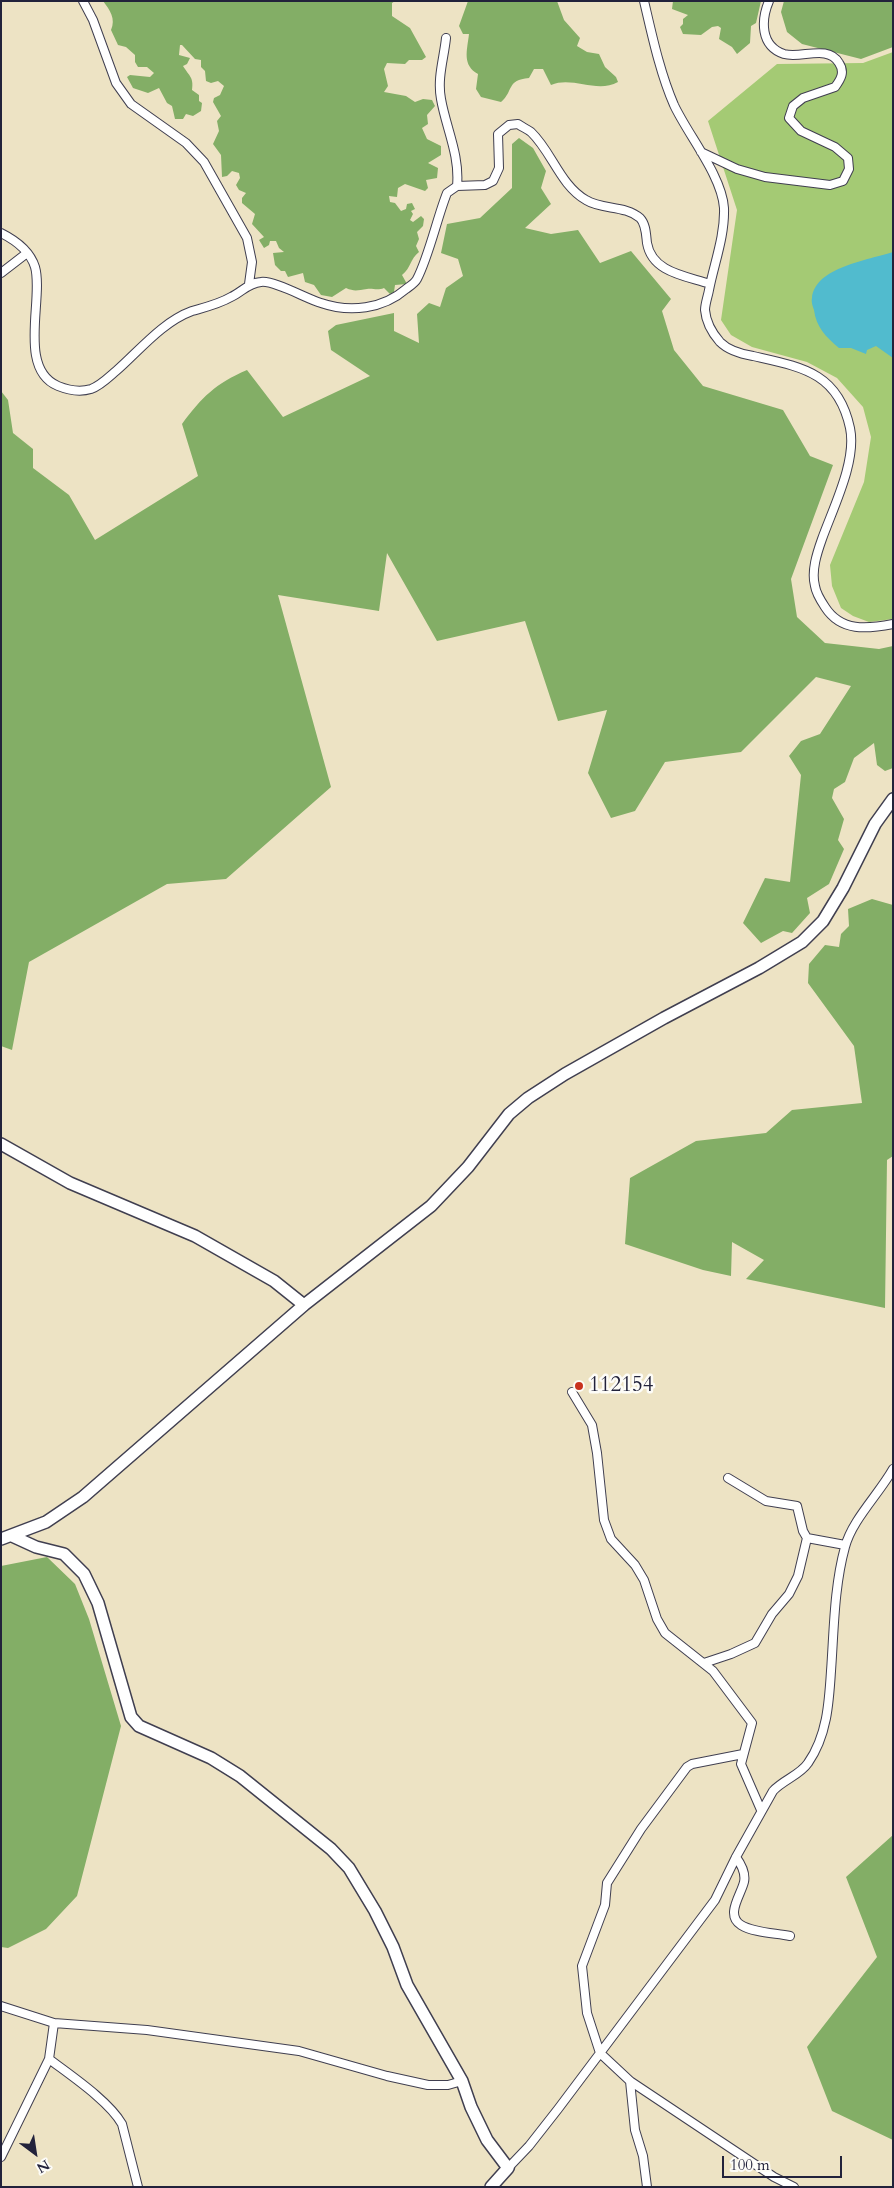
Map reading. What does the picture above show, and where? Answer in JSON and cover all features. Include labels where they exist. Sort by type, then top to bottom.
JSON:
[{"type":"main road","points":[[7,1538],[46,1522],[83,1497],[304,1305],[431,1206],[468,1168],[509,1114],[544,1086],[606,1050],[759,968],[802,942],[823,921],[843,888],[875,824],[893,799]]},
{"type":"main road","points":[[1,1144],[70,1183],[195,1236],[274,1281],[304,1305]]},
{"type":"main road","points":[[7,1538],[64,1554],[84,1574],[98,1603],[131,1717],[139,1726],[210,1758],[240,1776],[331,1849],[349,1868],[375,1911],[393,1947],[407,1985],[462,2082],[487,2140],[508,2168],[491,2187]]},
{"type":"street","points":[[83,1],[93,20],[116,84],[131,104],[186,143],[208,169],[247,238],[252,262],[249,284]]},
{"type":"street","points":[[644,1],[661,68],[673,102],[686,130],[713,173],[721,192],[724,207],[722,228],[705,310],[711,329],[722,344],[734,352],[792,364],[816,376],[830,386],[839,398],[847,415],[851,431],[852,450],[819,548],[814,568],[814,585],[830,614],[845,626],[866,629],[893,624]]},
{"type":"street","points":[[701,152],[737,168],[765,177],[830,185],[843,181],[849,169],[848,158],[841,152],[835,147],[801,131],[789,118],[793,106],[803,98],[836,88],[842,76],[842,67],[836,58],[824,53],[785,54],[772,45],[764,34],[763,16],[769,1]]},
{"type":"street","points":[[446,38],[440,74],[441,99],[450,128],[456,161],[457,186]]},
{"type":"street","points":[[1,233],[12,238],[27,253],[35,267],[34,340],[37,363],[46,378],[56,385],[68,390],[81,391],[93,389],[108,378],[173,321],[233,296],[249,284],[263,281],[322,304],[340,308],[377,305],[398,296],[416,280],[446,193],[457,186],[485,186],[493,181],[497,175],[499,168],[498,134],[509,125],[518,124],[531,132],[570,188],[586,200],[603,207],[624,210],[640,218],[646,230],[652,257],[658,265],[710,284]]},
{"type":"street","points":[[1,273],[27,253]]},
{"type":"street","points":[[572,1392],[592,1425],[606,1530],[611,1539],[635,1565],[644,1580],[662,1628],[704,1663],[752,1723],[743,1754],[742,1768],[761,1810]]},
{"type":"street","points":[[508,2168],[529,2146],[715,1900],[761,1810],[777,1787],[808,1764],[823,1731],[829,1696],[839,1574],[845,1544],[856,1524],[893,1469]]},
{"type":"street","points":[[728,1478],[766,1501],[798,1506],[802,1531],[807,1538],[845,1544]]},
{"type":"street","points":[[704,1663],[755,1643],[772,1614],[789,1594],[798,1576],[807,1538]]},
{"type":"street","points":[[743,1754],[692,1764],[686,1767],[641,1829],[609,1878],[605,1905],[582,1966],[587,2013],[600,2053],[630,2081],[774,2177],[794,2187]]},
{"type":"street","points":[[736,1857],[741,1865],[744,1881],[734,1910],[737,1921],[751,1928],[790,1936]]},
{"type":"street","points":[[1,2006],[54,2023],[147,2030],[299,2051],[387,2076],[428,2085],[448,2085],[462,2082]]},
{"type":"street","points":[[1,2157],[48,2059],[54,2023]]},
{"type":"street","points":[[48,2059],[76,2079],[116,2115],[122,2124],[138,2187]]},
{"type":"street","points":[[630,2081],[635,2130],[643,2156],[647,2187]]},
{"type":"green space","points":[[103,1],[395,1],[392,3],[392,16],[410,28],[426,57],[422,60],[409,60],[405,64],[387,63],[384,69],[388,86],[384,92],[406,96],[415,102],[423,99],[432,100],[435,106],[427,115],[428,124],[422,128],[427,139],[441,146],[441,155],[428,163],[438,168],[437,178],[426,180],[428,188],[425,191],[405,184],[398,188],[397,197],[389,196],[390,202],[395,203],[401,211],[406,209],[407,204],[412,203],[415,209],[411,211],[413,214],[410,220],[413,222],[421,216],[424,219],[423,226],[417,232],[419,239],[416,246],[419,252],[402,275],[407,284],[395,285],[394,292],[390,294],[384,288],[352,290],[346,288],[332,297],[321,295],[314,285],[305,282],[303,273],[288,277],[285,271],[281,271],[275,265],[273,253],[284,252],[279,248],[276,241],[270,241],[269,245],[264,248],[259,240],[264,237],[252,224],[255,214],[242,203],[242,198],[246,193],[239,190],[236,185],[240,178],[239,173],[232,171],[227,176],[222,177],[221,155],[213,144],[219,131],[217,121],[221,116],[213,102],[214,98],[220,95],[224,86],[218,81],[211,83],[206,81],[205,71],[201,67],[201,60],[195,59],[180,45],[179,55],[190,58],[187,64],[183,66],[192,79],[192,90],[199,95],[199,101],[202,103],[201,111],[193,116],[186,114],[183,119],[175,119],[172,106],[167,103],[159,88],[148,93],[133,88],[127,77],[130,75],[150,77],[154,73],[147,67],[138,67],[135,62],[135,55],[126,47],[118,45],[111,30],[112,15]]},
{"type":"green space","points":[[468,1],[557,1],[564,20],[580,38],[577,46],[587,52],[599,54],[605,67],[616,77],[618,82],[602,86],[568,82],[551,85],[543,69],[534,69],[529,78],[522,79],[513,84],[501,102],[481,97],[476,89],[478,74],[470,66],[467,57],[469,34],[463,34],[459,26]]},
{"type":"green space","points":[[673,1],[761,1],[756,23],[751,26],[750,43],[737,54],[732,47],[719,39],[721,28],[718,26],[712,27],[701,35],[683,34],[680,27],[683,24],[683,19],[688,15],[672,9]]},
{"type":"green space","points":[[784,1],[893,1],[893,47],[861,59],[802,44],[787,32],[781,12]]},
{"type":"green space","points":[[893,52],[893,619],[869,622],[853,616],[841,608],[832,586],[830,565],[864,482],[871,437],[863,407],[837,378],[807,362],[752,347],[731,335],[721,320],[737,210],[708,121],[777,64],[863,63]]},
{"type":"green space","points":[[519,138],[533,148],[546,171],[541,188],[551,204],[525,228],[551,234],[578,230],[600,263],[631,251],[671,299],[662,311],[674,350],[703,386],[783,410],[810,456],[833,465],[791,579],[797,617],[825,643],[879,649],[893,646],[893,768],[885,771],[877,765],[874,743],[854,758],[845,782],[834,789],[832,798],[844,819],[838,840],[844,849],[829,884],[807,898],[810,913],[792,933],[783,931],[761,943],[743,923],[765,878],[790,882],[801,775],[789,756],[801,741],[820,734],[851,686],[816,677],[741,752],[665,762],[635,811],[611,818],[588,773],[607,710],[558,721],[525,621],[437,641],[387,553],[379,611],[278,595],[331,787],[226,879],[167,884],[29,962],[12,1050],[1,1046],[1,391],[8,400],[13,433],[33,449],[33,468],[69,495],[95,540],[198,476],[182,424],[210,392],[226,381],[247,370],[283,417],[370,376],[331,350],[328,331],[336,325],[394,313],[394,331],[419,343],[417,314],[429,303],[440,307],[446,288],[463,276],[458,259],[441,253],[447,224],[480,218],[512,188],[512,144]]},
{"type":"green space","points":[[872,899],[893,905],[893,1156],[887,1160],[885,1308],[746,1279],[764,1260],[732,1242],[731,1276],[703,1270],[625,1244],[630,1178],[696,1141],[766,1133],[792,1110],[862,1103],[854,1046],[808,983],[809,964],[825,945],[839,947],[841,934],[849,926],[848,909]]},
{"type":"green space","points":[[47,1557],[75,1584],[89,1619],[121,1726],[77,1896],[46,1929],[8,1948],[1,1947],[1,1566]]},
{"type":"green space","points":[[893,1835],[893,2140],[832,2111],[807,2047],[877,1957],[846,1877]]},
{"type":"water","points":[[893,252],[893,358],[876,346],[867,350],[866,354],[851,348],[839,348],[826,336],[817,322],[812,301],[815,287],[833,272],[845,266]]},
{"type":"place","name":"112154","points":[[579,1386]]}]
